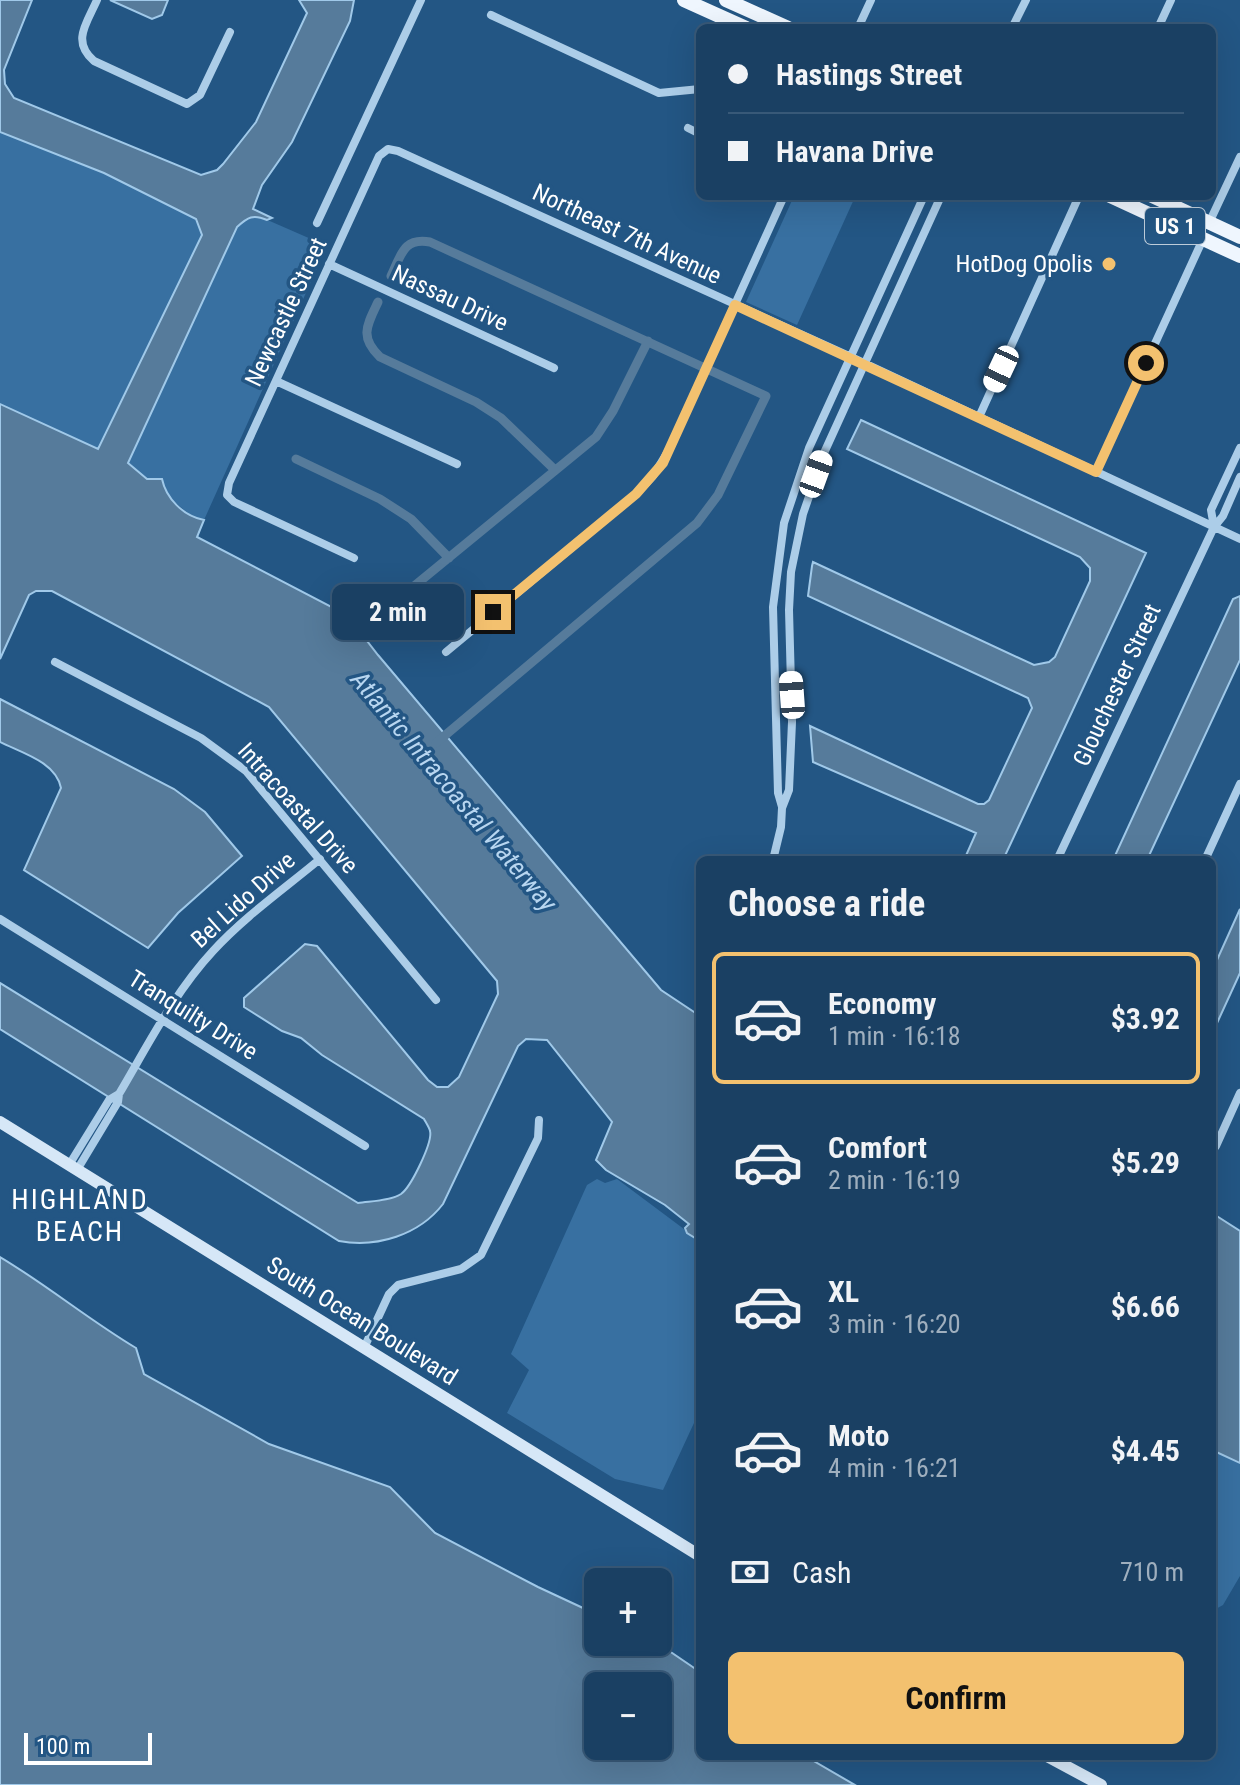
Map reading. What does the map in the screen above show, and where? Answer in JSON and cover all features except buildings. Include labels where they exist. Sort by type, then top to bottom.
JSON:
[{"type":"main road","points":[[688,2],[716,6],[728,0],[779,24]]},
{"type":"main road","points":[[688,2],[737,24]]},
{"type":"main road","points":[[719,16],[762,16]]},
{"type":"main road","name":"US 1","points":[[1119,200],[1240,256]]},
{"type":"main road","name":"US 1","points":[[1160,200],[1240,237]]},
{"type":"main road","name":"South Ocean Boulevard","points":[[0,1123],[696,1551]]},
{"type":"main road","points":[[1054,1760],[1101,1785]]},
{"type":"street","points":[[97,0],[83,33],[81,45],[85,54],[187,104],[200,95],[230,32]]},
{"type":"street","points":[[317,223],[421,0]]},
{"type":"street","points":[[860,24],[871,0]]},
{"type":"street","points":[[1014,24],[1026,0]]},
{"type":"street","points":[[1160,24],[1171,0]]},
{"type":"street","points":[[491,15],[659,93],[696,90]]},
{"type":"street","points":[[688,128],[696,132]]},
{"type":"street","name":"Newcastle Street","points":[[354,558],[234,502],[227,495],[229,483],[379,156],[388,149]]},
{"type":"street","name":"Northeast 7th Avenue","points":[[388,149],[865,363],[1240,539]]},
{"type":"street","points":[[1209,223],[1240,157]]},
{"type":"street","points":[[446,652],[642,489],[663,463],[782,200]]},
{"type":"street","points":[[774,856],[782,808],[778,793],[773,607],[778,556],[794,490],[809,448],[922,200]]},
{"type":"street","points":[[782,808],[789,790],[791,738],[787,636],[789,591],[798,534],[824,453],[939,200]]},
{"type":"street","points":[[979,417],[1077,200]]},
{"type":"street","points":[[1096,472],[1203,239]]},
{"type":"street","name":"Nassau Drive","points":[[329,264],[554,368]]},
{"type":"street","points":[[276,381],[457,464]]},
{"type":"street","name":"Glouchester Street","points":[[1214,527],[1211,510],[1240,448]]},
{"type":"street","name":"Glouchester Street","points":[[1059,856],[1240,477]]},
{"type":"street","points":[[794,490],[809,494]]},
{"type":"street","name":"Intracoastal Drive","points":[[55,662],[201,738],[228,756],[257,783],[436,1000]]},
{"type":"street","points":[[1207,856],[1240,784]]},
{"type":"street","name":"Bel Lido Drive","points":[[73,1168],[182,990],[214,949],[320,859]]},
{"type":"street","name":"Tranquilty Drive","points":[[0,919],[365,1146]]},
{"type":"street","points":[[1216,1146],[1240,1093]]},
{"type":"street","points":[[364,1348],[389,1294],[398,1285],[461,1269],[481,1255],[538,1138],[539,1120]]},
{"type":"shaded area","points":[[0,132],[104,173],[196,219],[202,235],[97,449],[0,404]]},
{"type":"shaded area","points":[[792,200],[854,200],[797,325],[746,302]]},
{"type":"shaded area","points":[[256,215],[327,246],[204,520],[194,518],[127,463],[237,227]]},
{"type":"shaded area","points":[[597,1179],[605,1183],[617,1179],[696,1238],[696,1419],[663,1490],[615,1479],[507,1413],[529,1370],[511,1354],[587,1185]]},
{"type":"shaded area","points":[[1216,1452],[1240,1463],[1240,1576],[1223,1605],[1216,1609]]},
{"type":"water","name":"Atlantic Intracoastal Waterway","points":[[0,0],[32,0],[4,70],[5,84],[14,98],[201,175],[217,170],[256,122],[307,13],[299,0],[354,0],[350,21],[292,142],[262,185],[253,209],[272,218],[251,218],[237,227],[128,463],[147,479],[162,479],[167,493],[177,505],[189,515],[204,520],[197,537],[347,615],[661,990],[696,1013],[696,1239],[687,1233],[685,1228],[689,1224],[665,1205],[606,1170],[596,1160],[612,1122],[547,1040],[526,1039],[518,1046],[443,1204],[433,1215],[396,1237],[353,1243],[339,1241],[0,1029],[0,983],[358,1203],[391,1198],[405,1190],[420,1164],[430,1137],[424,1119],[322,1055],[301,1038],[282,1031],[244,1007],[244,998],[305,944],[317,946],[428,1080],[437,1087],[448,1087],[459,1077],[498,994],[497,981],[269,707],[52,591],[36,591],[29,595],[0,659],[0,404],[98,449],[202,235],[196,219],[104,173],[0,132]]},
{"type":"water","points":[[110,0],[168,0],[162,15],[152,19]]},
{"type":"water","points":[[861,420],[1146,553],[1005,856],[966,856],[976,833],[813,762],[810,726],[978,804],[984,804],[989,800],[1032,708],[1028,698],[808,596],[813,562],[1034,665],[1049,662],[1055,657],[1090,581],[1090,568],[1080,557],[847,449]]},
{"type":"water","points":[[1240,596],[1240,660],[1149,856],[1115,856],[1233,599]]},
{"type":"water","points":[[0,699],[174,789],[205,812],[242,856],[178,913],[148,948],[24,870],[61,788],[58,779],[45,765],[0,742]]},
{"type":"water","points":[[1240,909],[1240,973],[1216,1025],[1216,962]]},
{"type":"water","points":[[1216,1216],[1240,1231],[1240,1463],[1216,1452]]},
{"type":"water","points":[[0,1257],[136,1348],[144,1374],[269,1444],[390,1487],[435,1533],[584,1608],[584,1656],[672,1656],[672,1653],[696,1669],[696,1760],[812,1760],[855,1785],[0,1785]]},
{"type":"waterway","name":"Atlantic Intracoastal Waterway","points":[[391,276],[408,245],[430,242],[766,396],[718,495],[697,523],[436,743]]},
{"type":"waterway","points":[[378,302],[367,337],[380,357],[476,402],[501,418],[555,470]]},
{"type":"waterway","points":[[352,637],[596,437],[613,411],[648,341]]},
{"type":"waterway","points":[[296,459],[380,499],[411,519],[449,558]]},
{"type":"place","name":"HotDog Opolis","points":[[1109,264]]},
{"type":"district","name":"HIGHLAND BEACH","points":[[80,1215]]},
{"type":"route","points":[[493,612],[636,494],[653,476],[663,463],[735,305],[1096,472],[1146,363]]}]
